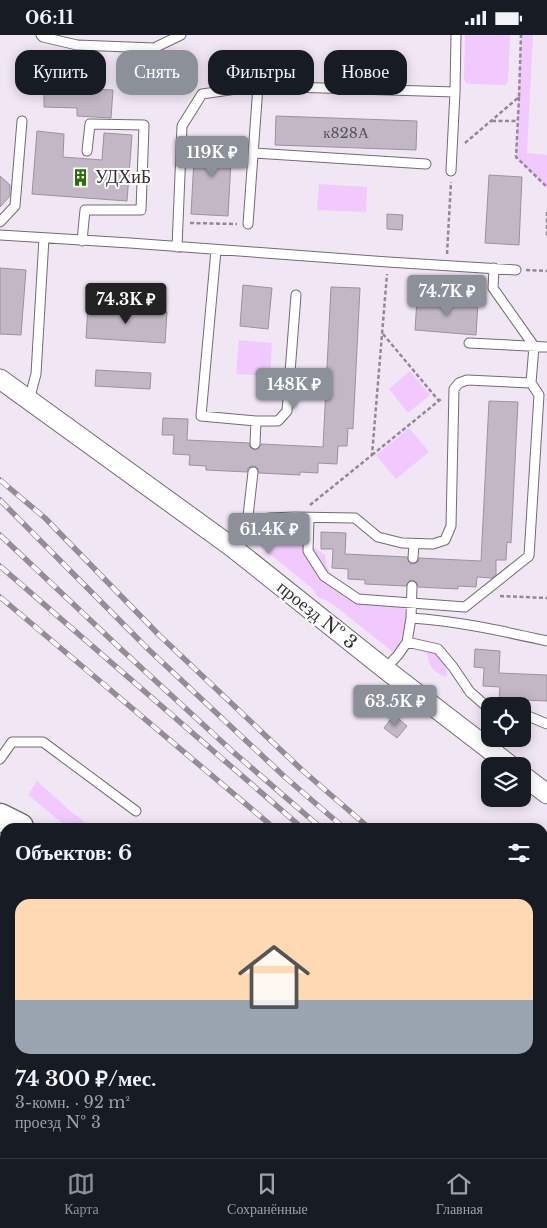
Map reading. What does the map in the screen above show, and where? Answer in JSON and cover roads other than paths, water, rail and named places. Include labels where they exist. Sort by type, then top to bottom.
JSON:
[{"type":"main road","points":[[0,817],[12,823]]},
{"type":"street","name":"проезд № 3","points":[[0,379],[232,547],[499,757]]},
{"type":"street","points":[[531,782],[547,794]]},
{"type":"lane","points":[[41,35],[77,45],[154,48],[180,35]]},
{"type":"lane","points":[[451,171],[456,35]]},
{"type":"lane","points":[[314,88],[455,92]]},
{"type":"lane","points":[[177,247],[182,126],[202,94],[208,93]]},
{"type":"lane","points":[[248,224],[257,95]]},
{"type":"lane","points":[[0,222],[16,206],[22,121]]},
{"type":"lane","points":[[82,241],[84,210],[141,210],[144,125],[90,123],[87,151]]},
{"type":"lane","points":[[254,153],[426,164]]},
{"type":"lane","points":[[0,235],[516,270]]},
{"type":"lane","points":[[29,400],[36,374],[44,238]]},
{"type":"lane","points":[[216,250],[201,416],[278,421],[287,411],[296,295]]},
{"type":"lane","points":[[309,518],[308,551],[324,575],[358,599],[465,607],[529,556],[539,395],[531,383],[534,347],[493,288],[494,268]]},
{"type":"lane","points":[[469,343],[547,347]]},
{"type":"lane","points":[[248,525],[269,518],[355,518],[378,537],[402,543],[433,544],[445,540],[451,525],[454,389],[459,383],[467,380],[531,383]]},
{"type":"lane","points":[[254,444],[256,421]]},
{"type":"lane","points":[[232,547],[248,525],[253,472]]},
{"type":"lane","points":[[413,558],[414,544]]},
{"type":"lane","points":[[385,669],[407,642],[411,618],[412,586]]},
{"type":"lane","points":[[411,618],[477,626],[547,641]]},
{"type":"lane","points":[[407,642],[438,649],[470,692],[481,702]]},
{"type":"lane","points":[[531,717],[547,724]]},
{"type":"lane","points":[[0,759],[12,742],[43,742],[136,811]]},
{"type":"railway","points":[[0,480],[45,518],[159,635],[302,770],[363,823]]},
{"type":"railway","points":[[0,500],[148,649],[286,778],[338,823]]},
{"type":"railway","points":[[0,535],[232,751],[315,823]]},
{"type":"railway","points":[[0,566],[296,823]]},
{"type":"railway","points":[[0,597],[268,823]]},
{"type":"place","name":"УДХиБ","points":[[81,177]]}]
